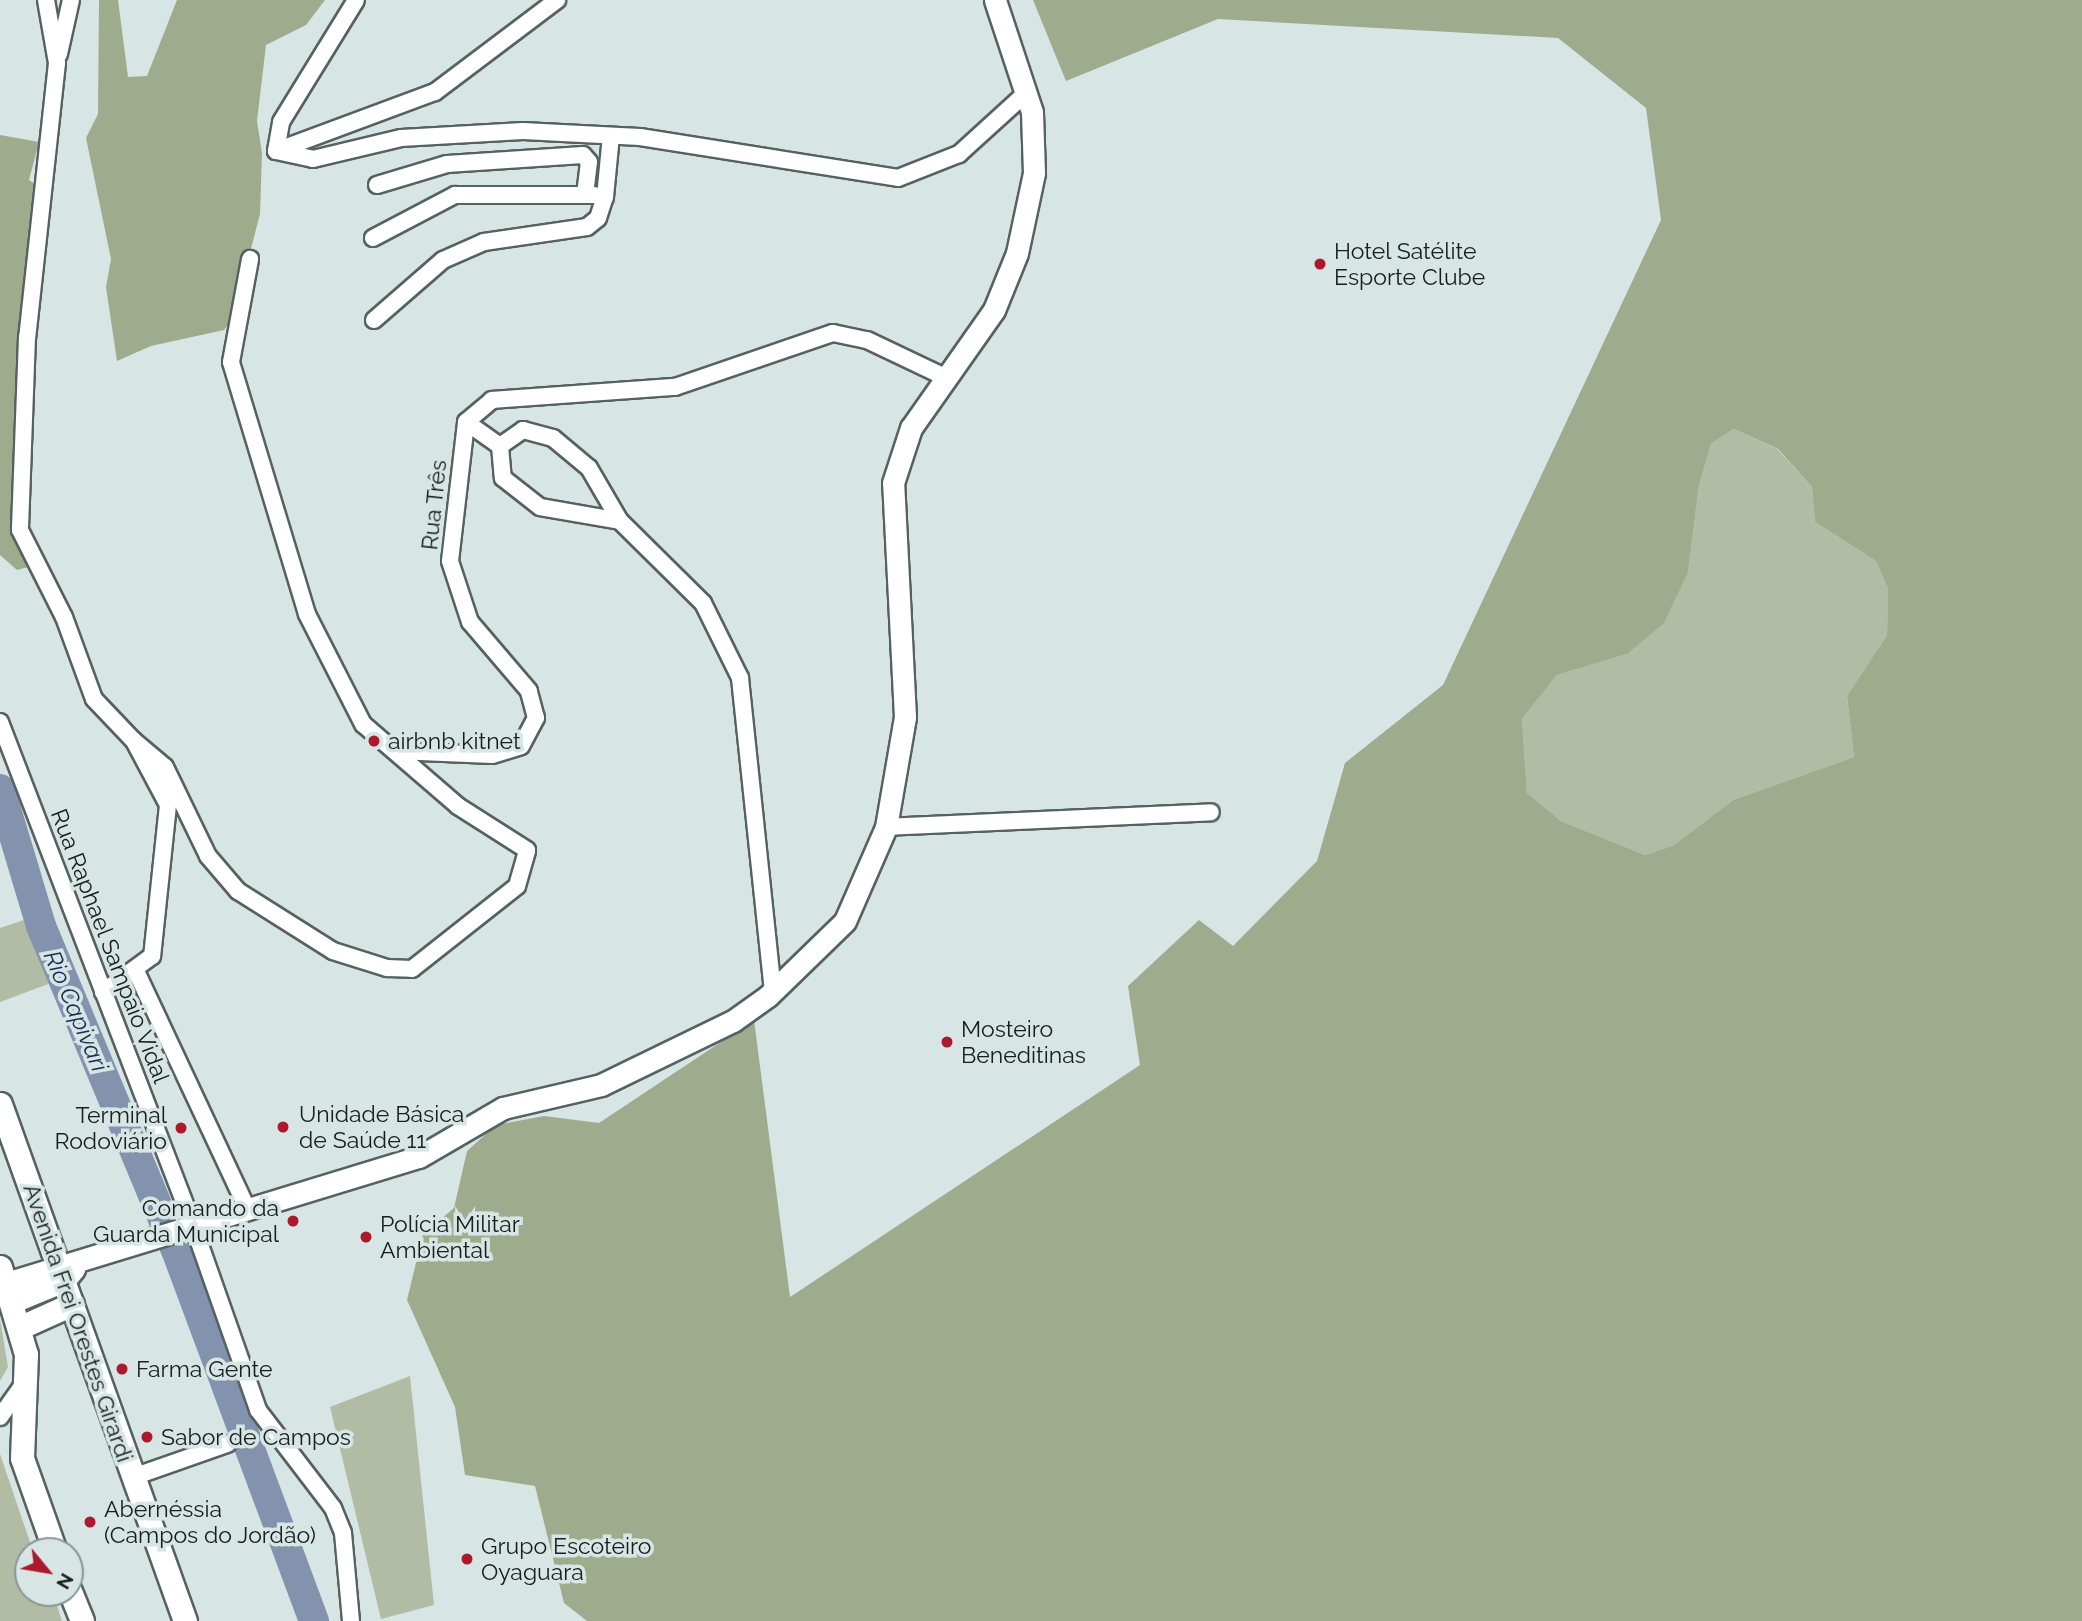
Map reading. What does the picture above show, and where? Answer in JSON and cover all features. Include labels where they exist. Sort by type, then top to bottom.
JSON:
[{"type":"main road","name":"Avenida Frei Orestes Girardi","points":[[0,1104],[67,1269],[72,1304],[185,1621]]},
{"type":"main road","points":[[6,1284],[21,1326],[25,1382],[22,1458],[50,1537]]},
{"type":"main road","points":[[21,1326],[72,1304]]},
{"type":"street","points":[[46,0],[57,64]]},
{"type":"street","points":[[71,0],[57,64],[27,337],[20,530],[64,617],[94,699],[165,767],[208,856],[238,891],[333,951],[387,968],[412,969],[517,886],[527,850],[457,806],[363,724],[307,614],[231,362],[250,259]]},
{"type":"street","points":[[276,151],[281,121],[356,0]]},
{"type":"street","points":[[276,151],[435,92],[556,0]]},
{"type":"street","points":[[6,1284],[67,1269],[152,1237],[419,1157],[503,1108],[601,1085],[686,1047],[773,991],[845,921],[886,827],[905,718],[893,483],[911,428],[994,310],[1017,253],[1034,173],[1032,112],[995,0]]},
{"type":"street","points":[[276,151],[313,159],[401,138],[523,131],[611,136],[898,178],[959,155],[1025,94]]},
{"type":"street","points":[[374,320],[443,260],[484,242],[587,227],[598,218],[605,197],[611,136]]},
{"type":"street","points":[[377,185],[447,164],[583,155],[589,162],[585,193]]},
{"type":"street","points":[[373,237],[455,195],[585,193],[605,197]]},
{"type":"street","points":[[620,521],[540,507],[503,478],[500,446],[466,422],[492,400],[675,387],[834,333],[867,340],[947,378]]},
{"type":"street","name":"Rua Três","points":[[395,751],[492,755],[521,747],[536,718],[529,691],[470,622],[450,561],[466,422]]},
{"type":"street","points":[[500,446],[523,430],[553,438],[589,468],[620,521],[703,603],[740,678],[773,991]]},
{"type":"street","name":"Rua Raphael Sampaio Vidal","points":[[0,722],[103,992],[186,1227],[258,1410],[338,1520],[351,1621]]},
{"type":"street","points":[[103,992],[152,957],[168,805],[135,741]]},
{"type":"street","points":[[886,827],[1211,812]]},
{"type":"street","points":[[135,969],[247,1208]]},
{"type":"street","points":[[0,1417],[25,1382]]},
{"type":"street","points":[[133,1477],[227,1444]]},
{"type":"green space","points":[[99,0],[118,0],[128,77],[147,76],[177,0],[325,0],[306,25],[266,45],[257,121],[262,153],[260,214],[233,318],[224,330],[151,346],[117,361],[106,287],[111,259],[86,138],[98,114]]},
{"type":"green space","points":[[1033,0],[2082,0],[2082,1621],[587,1621],[564,1603],[535,1486],[465,1475],[455,1407],[407,1300],[423,1234],[454,1208],[467,1151],[496,1125],[544,1116],[599,1123],[754,1020],[790,1297],[1140,1065],[1128,986],[1199,920],[1233,946],[1317,861],[1345,763],[1443,685],[1661,220],[1646,108],[1558,38],[1218,19],[1066,81]],"holes":[[[1734,429],[1778,449],[1812,487],[1815,522],[1876,561],[1888,589],[1887,635],[1847,696],[1854,757],[1733,800],[1674,845],[1645,855],[1561,821],[1527,793],[1522,719],[1557,675],[1627,654],[1664,623],[1688,572],[1699,485],[1711,443]]]},
{"type":"green space","points":[[0,135],[39,142],[29,180],[40,188],[15,492],[20,549],[36,565],[17,570],[0,555]]},
{"type":"green space","points":[[1734,429],[1777,449],[1812,487],[1815,522],[1876,561],[1888,589],[1887,635],[1847,696],[1854,757],[1733,800],[1674,845],[1645,855],[1561,821],[1527,793],[1522,719],[1557,675],[1627,654],[1688,572],[1699,485],[1711,442]]},
{"type":"green space","points":[[27,919],[51,983],[0,1002],[0,928]]},
{"type":"green space","points":[[0,1319],[8,1367],[0,1381]]},
{"type":"green space","points":[[410,1376],[434,1605],[381,1619],[330,1407]]},
{"type":"green space","points":[[0,1454],[28,1537],[14,1537],[14,1607],[58,1607],[62,1621],[0,1621]]},
{"type":"waterway","name":"Rio Capivari","points":[[0,789],[41,926],[176,1250],[314,1621]]},
{"type":"place","name":"Hotel Satélite Esporte Clube","points":[[1320,264]]},
{"type":"place","name":"airbnb kitnet","points":[[374,741]]},
{"type":"place","name":"Mosteiro Beneditinas","points":[[947,1042]]},
{"type":"place","name":"Unidade Básica de Saúde 11","points":[[283,1127]]},
{"type":"place","name":"Terminal Rodoviário","points":[[181,1128]]},
{"type":"place","name":"Comando da Guarda Municipal","points":[[293,1221]]},
{"type":"place","name":"Polícia Militar Ambiental","points":[[366,1237]]},
{"type":"place","name":"Farma Gente","points":[[122,1369]]},
{"type":"place","name":"Sabor de Campos","points":[[147,1437]]},
{"type":"place","name":"Abernéssia (Campos do Jordão)","points":[[90,1522]]},
{"type":"place","name":"Grupo Escoteiro Oyaguara","points":[[467,1559]]}]
